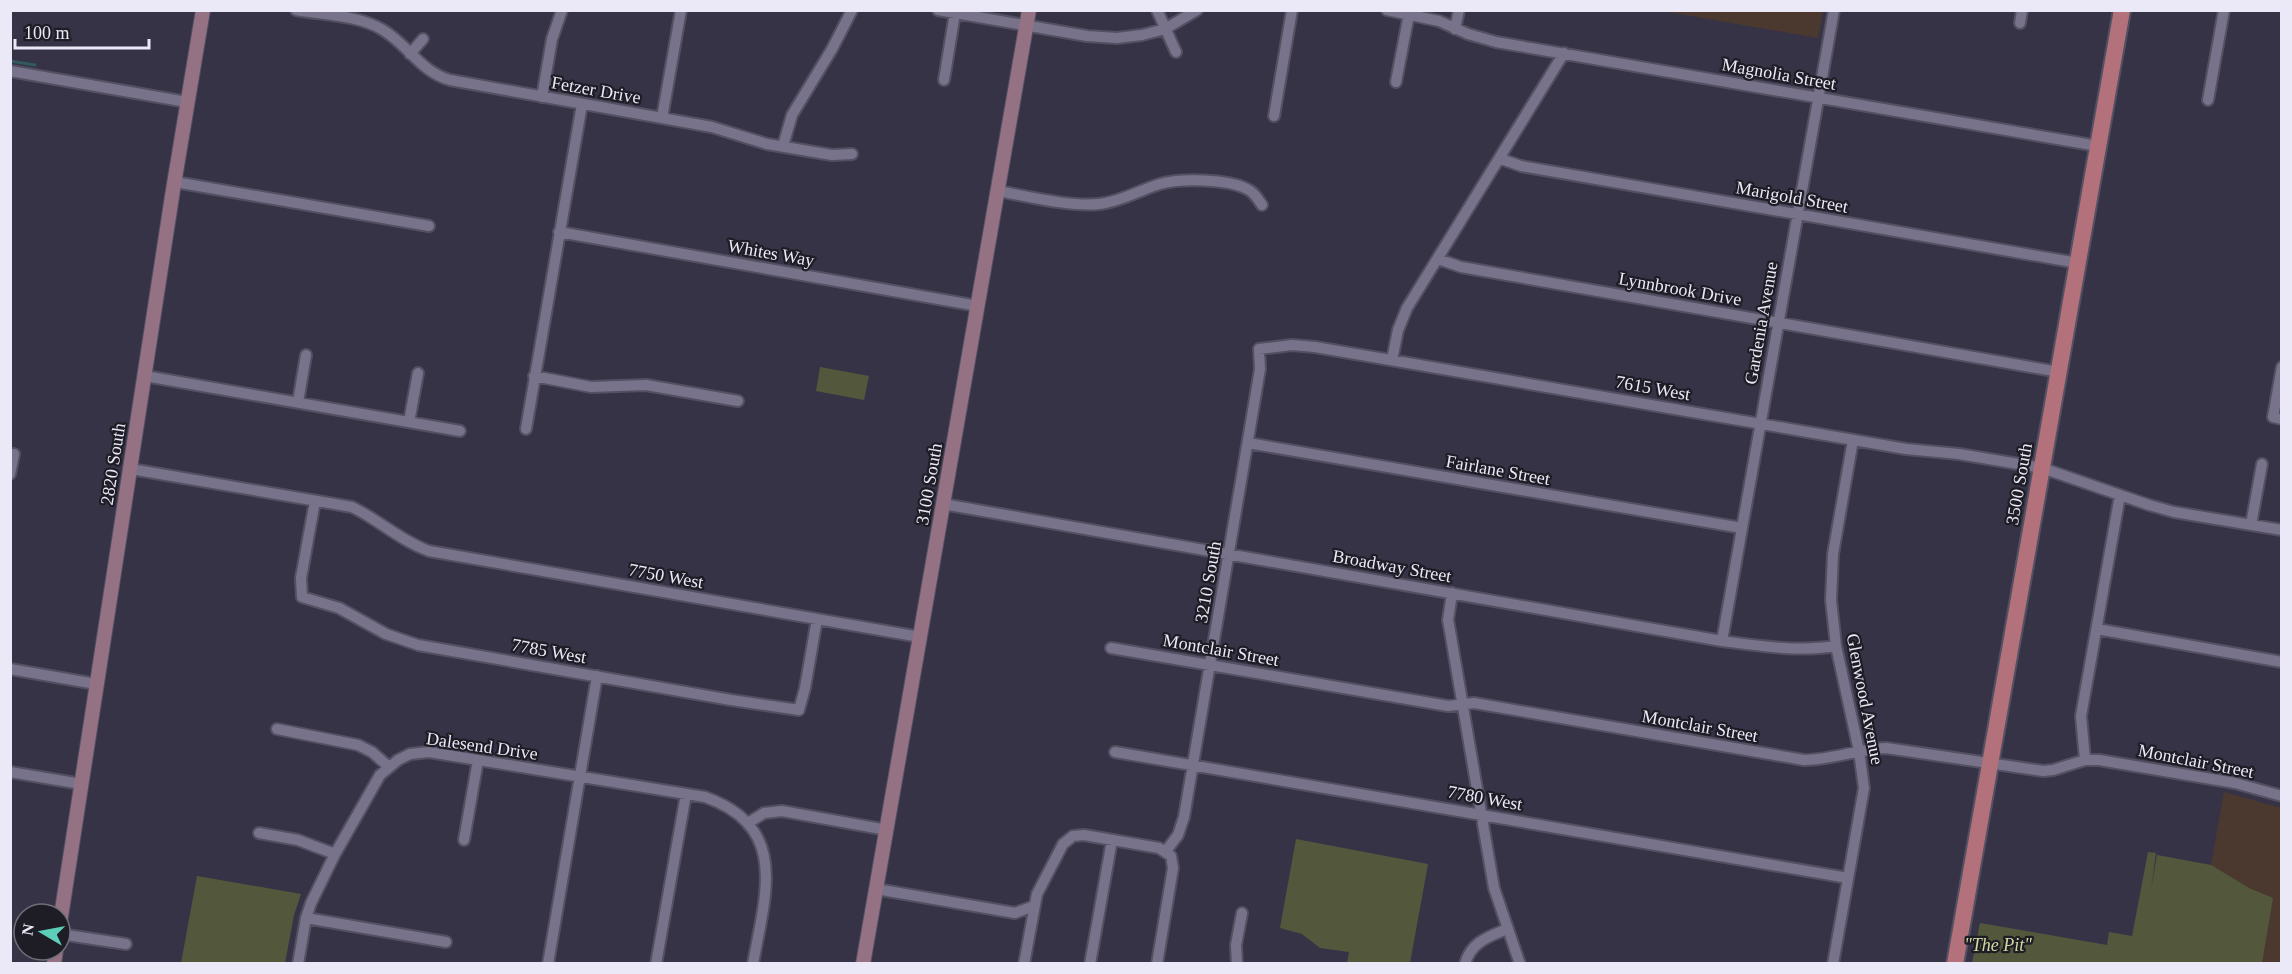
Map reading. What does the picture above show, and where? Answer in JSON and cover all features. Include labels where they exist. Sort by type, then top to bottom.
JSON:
[{"type":"main road","name":"3500 South","points":[[1955,963],[2122,10]]},
{"type":"street","name":"2820 South","points":[[63,902],[203,10]]},
{"type":"street","name":"Fetzer Drive","points":[[296,10],[372,25],[397,39],[410,54],[439,77],[712,127],[783,146],[832,155],[852,154]]},
{"type":"street","points":[[542,97],[552,39],[562,10]]},
{"type":"street","points":[[662,118],[681,10]]},
{"type":"street","points":[[783,146],[792,115],[852,10]]},
{"type":"street","points":[[938,10],[1087,36],[1117,38],[1165,29],[1197,10]]},
{"type":"street","name":"3100 South","points":[[863,963],[1029,10]]},
{"type":"street","points":[[1157,10],[1176,52]]},
{"type":"street","points":[[1274,116],[1292,10]]},
{"type":"street","name":"Magnolia Street","points":[[1387,10],[1438,21],[1489,40],[2098,146]]},
{"type":"street","points":[[1455,29],[1459,10]]},
{"type":"street","name":"Gardenia Avenue","points":[[1722,641],[1834,10]]},
{"type":"street","points":[[2020,24],[2022,10]]},
{"type":"street","points":[[2208,100],[2224,10]]},
{"type":"street","points":[[944,81],[956,14]]},
{"type":"street","points":[[1396,82],[1409,14]]},
{"type":"street","points":[[410,54],[423,39]]},
{"type":"street","points":[[1392,360],[1401,319],[1564,53]]},
{"type":"street","points":[[10,71],[187,102]]},
{"type":"street","points":[[526,429],[582,104]]},
{"type":"street","name":"Marigold Street","points":[[1501,159],[1521,166],[2078,263]]},
{"type":"street","points":[[998,191],[1075,203],[1098,204],[1121,199],[1162,184],[1197,180],[1248,189],[1262,205]]},
{"type":"street","points":[[175,182],[429,226]]},
{"type":"street","name":"Whites Way","points":[[559,232],[978,306]]},
{"type":"street","name":"Lynnbrook Drive","points":[[1438,259],[1461,267],[2059,372]]},
{"type":"street","name":"7615 West","points":[[1259,349],[1304,345],[1906,449],[1959,454],[2042,468],[2174,512],[2282,530]]},
{"type":"street","name":"3210 South","points":[[1168,853],[1178,835],[1184,817],[1260,369],[1259,349]]},
{"type":"street","points":[[298,402],[306,355]]},
{"type":"street","points":[[2277,418],[2282,367]]},
{"type":"street","points":[[409,422],[418,373]]},
{"type":"street","points":[[145,376],[460,431]]},
{"type":"street","points":[[534,376],[591,387],[646,385],[738,401]]},
{"type":"street","name":"Glenwood Avenue","points":[[1833,963],[1864,788],[1859,751],[1836,646],[1831,577],[1854,440]]},
{"type":"street","name":"Fairlane Street","points":[[1248,443],[1742,528]]},
{"type":"street","points":[[10,474],[14,454]]},
{"type":"street","points":[[2251,525],[2262,465]]},
{"type":"street","name":"7750 West","points":[[131,469],[352,507],[383,524],[408,542],[429,551],[920,637]]},
{"type":"street","points":[[2085,760],[2081,716],[2120,495]]},
{"type":"street","name":"7785 West","points":[[315,501],[302,578],[302,597],[339,608],[386,634],[418,645],[799,710],[817,619]]},
{"type":"street","name":"Broadway Street","points":[[944,504],[1722,641],[1785,649],[1818,649],[1836,646]]},
{"type":"street","points":[[1452,593],[1448,620],[1480,814],[1494,888],[1520,963]]},
{"type":"street","points":[[2097,629],[2282,662]]},
{"type":"street","name":"Montclair Street","points":[[1111,648],[1448,706],[1474,703],[1804,760],[1832,758],[1859,751],[1886,748],[2043,771],[2085,760],[2099,760],[2235,783],[2282,796]]},
{"type":"street","points":[[10,669],[96,684]]},
{"type":"street","points":[[548,963],[597,676]]},
{"type":"street","points":[[277,729],[358,745],[372,752],[388,766]]},
{"type":"street","name":"Dalesend Drive","points":[[298,963],[311,903],[335,854],[373,784],[388,766],[410,754],[429,752],[686,794],[721,803],[748,823]]},
{"type":"street","name":"7780 West","points":[[1115,752],[1848,878]]},
{"type":"street","points":[[464,840],[478,760]]},
{"type":"street","points":[[10,771],[81,784]]},
{"type":"street","points":[[656,963],[686,794]]},
{"type":"street","points":[[753,963],[767,886],[767,869],[756,835],[748,823],[764,813],[782,811],[887,830]]},
{"type":"street","points":[[259,833],[298,840],[335,854]]},
{"type":"street","points":[[1024,963],[1037,894],[1063,844],[1069,838],[1084,835],[1168,853],[1173,868],[1156,963]]},
{"type":"street","points":[[1090,963],[1112,840]]},
{"type":"street","points":[[876,889],[1015,913],[1021,916],[1030,928]]},
{"type":"street","points":[[1015,913],[1034,906]]},
{"type":"street","points":[[1237,963],[1236,945],[1242,913]]},
{"type":"street","points":[[306,918],[447,942]]},
{"type":"street","points":[[1465,963],[1473,947],[1484,939],[1507,929]]},
{"type":"street","points":[[72,936],[126,944]]},
{"type":"shaded area","points":[[1662,11],[1823,11],[1818,38]]},
{"type":"shaded area","points":[[2224,792],[2281,808],[2281,963],[2138,964],[2157,855],[2211,865]]},
{"type":"green space","points":[[820,367],[869,376],[864,400],[816,391]]},
{"type":"green space","points":[[1296,839],[1428,864],[1410,963],[1347,963],[1349,952],[1320,948],[1302,934],[1280,928]]},
{"type":"green space","name":"\"The Pit\"","points":[[2148,852],[2156,853],[2151,890],[2157,855],[2211,865],[2249,888],[2273,898],[2262,963],[1972,963],[1980,923],[2107,945],[2109,932],[2132,936]]},
{"type":"green space","points":[[197,876],[301,894],[294,915],[285,963],[181,963]]},
{"type":"waterway","points":[[10,61],[35,65]]}]
